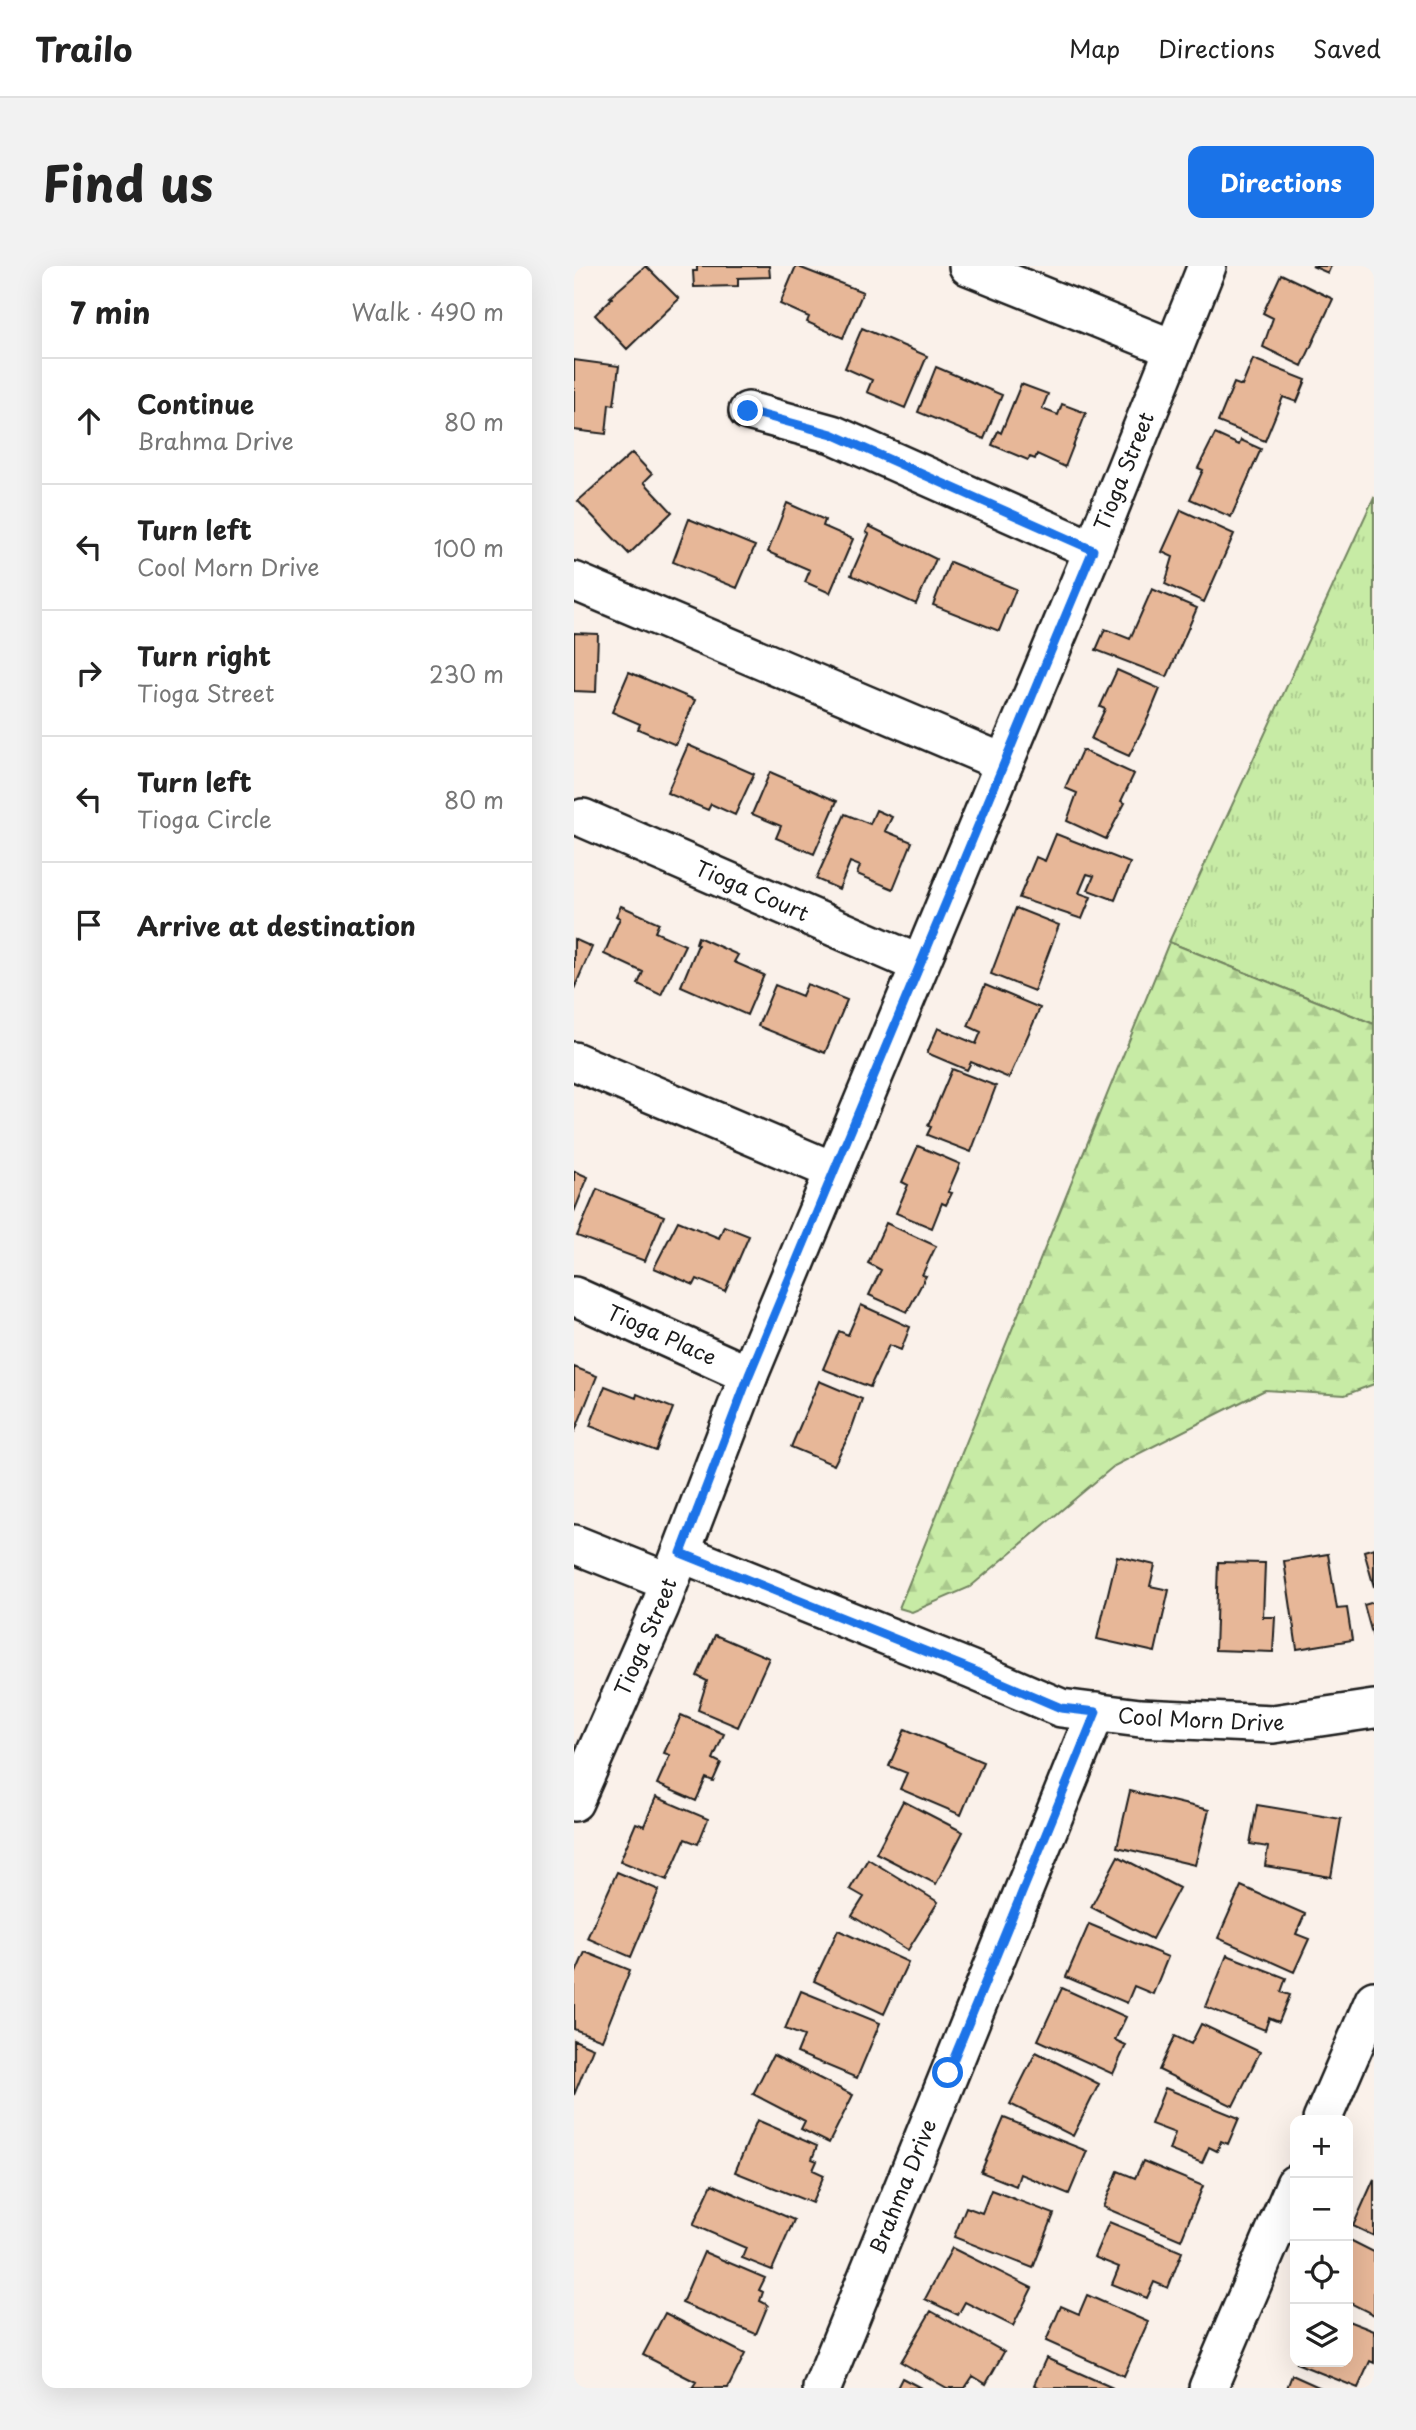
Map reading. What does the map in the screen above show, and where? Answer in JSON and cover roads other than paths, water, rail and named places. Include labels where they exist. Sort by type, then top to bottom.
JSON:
[{"type":"street","points":[[968,266],[1174,349]]},
{"type":"street","name":"Tioga Street","points":[[578,1782],[675,1568],[749,1375],[1093,550],[1207,266]]},
{"type":"street","points":[[748,411],[832,434],[1093,550]]},
{"type":"street","points":[[574,580],[1004,763]]},
{"type":"street","name":"Tioga Court","points":[[583,818],[919,964]]},
{"type":"street","points":[[574,1061],[834,1171]]},
{"type":"street","name":"Tioga Place","points":[[574,1296],[749,1375]]},
{"type":"street","name":"Cool Morn Drive","points":[[574,1544],[675,1568],[972,1670],[1061,1708],[1140,1718],[1273,1724],[1374,1709]]},
{"type":"street","name":"Brahma Drive","points":[[822,2388],[1096,1712]]},
{"type":"street","points":[[1324,2115],[1374,2000]]},
{"type":"street","points":[[1208,2388],[1290,2195]]}]
